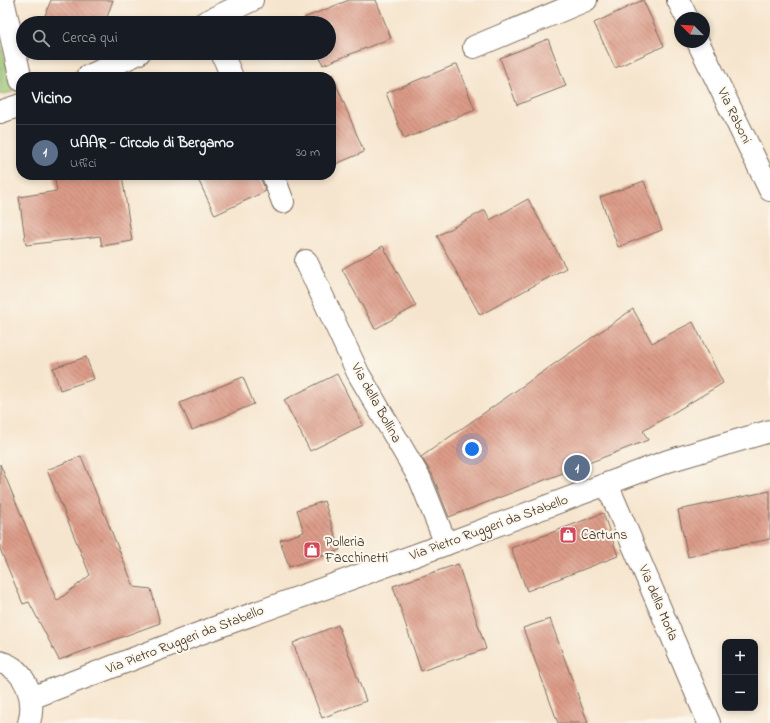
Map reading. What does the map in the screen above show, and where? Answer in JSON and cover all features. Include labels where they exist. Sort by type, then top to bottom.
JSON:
[{"type":"street","points":[[3,0],[16,58]]},
{"type":"street","points":[[215,16],[229,5],[252,0]]},
{"type":"street","points":[[474,47],[586,0]]},
{"type":"street","points":[[678,0],[684,12]]},
{"type":"street","name":"Via Raboni","points":[[701,48],[770,190]]},
{"type":"street","points":[[16,60],[19,72]]},
{"type":"street","points":[[98,72],[124,60]]},
{"type":"street","points":[[225,60],[230,72]]},
{"type":"street","points":[[0,112],[16,107]]},
{"type":"street","points":[[275,180],[283,202]]},
{"type":"street","name":"Via della Bollina","points":[[306,261],[358,374],[420,479],[446,544]]},
{"type":"street","name":"Via Pietro Ruggeri da Stabello","points":[[31,698],[198,634],[446,544],[668,461],[770,431]]},
{"type":"street","name":"Via della Morla","points":[[606,484],[709,723]]},
{"type":"street","points":[[0,662],[5,663],[16,671],[25,682],[31,698],[32,708],[29,723]]},
{"type":"green space","points":[[0,38],[13,92],[0,95]]},
{"type":"building","points":[[51,0],[113,0],[107,16],[45,16]]},
{"type":"building","points":[[349,0],[376,0],[391,38],[336,60],[336,16],[309,16]]},
{"type":"building","points":[[643,0],[664,46],[615,68],[594,23]]},
{"type":"building","points":[[548,39],[566,86],[517,105],[500,58]]},
{"type":"building","points":[[321,60],[336,60],[323,65]]},
{"type":"building","points":[[457,64],[475,110],[404,139],[386,93]]},
{"type":"building","points":[[336,84],[364,152],[336,164]]},
{"type":"building","points":[[55,180],[123,180],[132,241],[102,246],[100,236],[26,245],[19,197],[57,191]]},
{"type":"building","points":[[198,180],[261,180],[266,191],[215,215]]},
{"type":"building","points":[[644,181],[662,230],[618,247],[600,197]]},
{"type":"building","points":[[528,199],[566,268],[480,315],[437,236],[485,210],[490,220]]},
{"type":"building","points":[[383,246],[416,306],[375,329],[342,269]]},
{"type":"building","points":[[633,309],[652,343],[693,322],[723,383],[643,431],[648,440],[449,517],[432,474],[421,457]]},
{"type":"building","points":[[86,357],[94,379],[60,390],[53,368]]},
{"type":"building","points":[[337,374],[363,425],[310,451],[284,400]]},
{"type":"building","points":[[243,377],[254,404],[192,430],[180,403]]},
{"type":"building","points":[[81,456],[134,587],[151,589],[160,623],[59,660],[29,602],[23,604],[0,549],[0,464],[57,601],[90,575],[47,470]]},
{"type":"building","points":[[770,491],[770,539],[688,557],[678,510]]},
{"type":"building","points":[[324,501],[340,550],[289,567],[280,540],[304,532],[297,510]]},
{"type":"building","points":[[603,513],[618,556],[527,591],[511,548]]},
{"type":"building","points":[[458,564],[486,649],[421,671],[393,586]]},
{"type":"building","points":[[550,619],[588,723],[558,723],[523,628]]},
{"type":"building","points":[[338,625],[366,701],[322,718],[293,643]]},
{"type":"place","name":"UAAR - Circolo di Bergamo","points":[[577,468]]},
{"type":"place","name":"Cartuns","points":[[568,535]]},
{"type":"place","name":"Polleria Facchinetti","points":[[312,550]]}]
